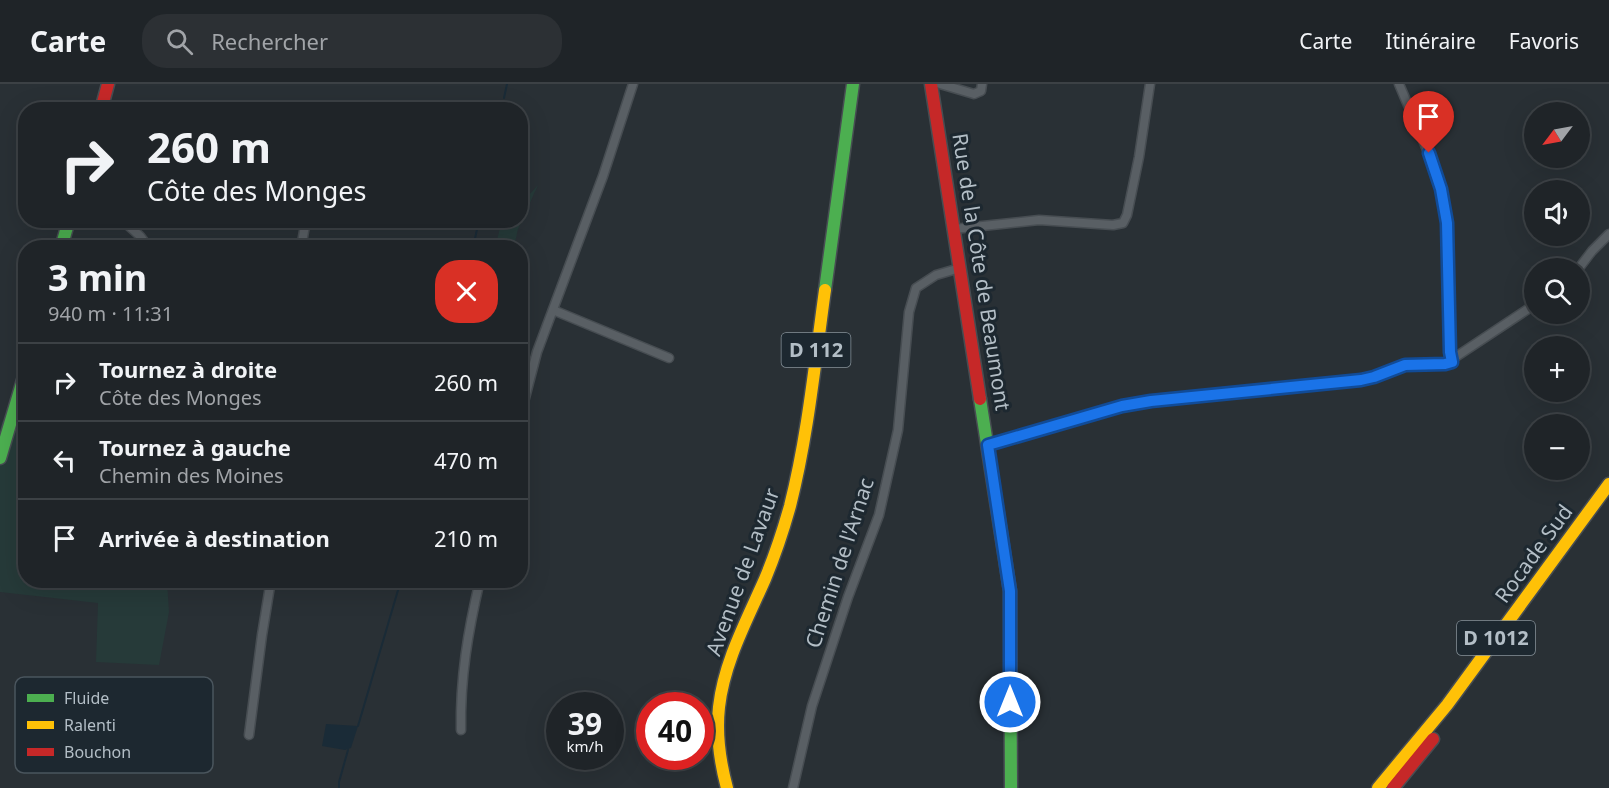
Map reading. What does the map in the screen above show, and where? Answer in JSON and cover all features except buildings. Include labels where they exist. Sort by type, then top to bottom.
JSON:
[{"type":"main road","points":[[103,102],[108,84]]},
{"type":"main road","name":"Avenue de Lavaur","points":[[726,788],[721,764],[718,727],[722,691],[734,652],[775,555],[796,479],[853,84]]},
{"type":"main road","name":"Rue de la Côte de Beaumont","points":[[931,84],[1010,591],[1011,788]]},
{"type":"main road","points":[[0,458],[18,397]]},
{"type":"main road","name":"Rocade Sud","points":[[1378,788],[1447,705],[1609,484]]},
{"type":"main road","name":"Rocade Sud","points":[[1393,788],[1452,714],[1609,499]]},
{"type":"street","points":[[528,386],[537,352],[603,176],[633,84]]},
{"type":"street","points":[[940,84],[974,94],[981,91],[982,84]]},
{"type":"street","points":[[954,229],[1040,220],[1113,225],[1123,223],[1126,219],[1139,157],[1150,84]]},
{"type":"street","points":[[1400,84],[1429,153],[1445,207],[1452,362]]},
{"type":"street","points":[[131,228],[143,240]]},
{"type":"street","points":[[1587,258],[1609,234]]},
{"type":"street","name":"Chemin de l'Arnac","points":[[793,788],[812,706],[848,597],[879,515],[898,430],[909,312],[916,288],[936,275],[960,268]]},
{"type":"street","points":[[553,310],[669,357]]},
{"type":"street","points":[[988,445],[1122,406],[1361,380],[1405,365],[1445,364],[1452,362],[1524,312]]},
{"type":"street","points":[[249,735],[270,588]]},
{"type":"street","points":[[461,730],[464,652],[478,588]]},
{"type":"green space","points":[[538,185],[528,207],[528,196]]},
{"type":"green space","points":[[500,228],[518,228],[516,240],[497,240]]},
{"type":"green space","points":[[2,421],[18,427],[18,588],[167,588],[169,612],[159,665],[96,662],[98,603],[0,592],[0,429]]},
{"type":"water","points":[[326,724],[358,726],[351,748],[345,750],[322,746]]},
{"type":"waterway","points":[[504,98],[507,84]]},
{"type":"waterway","points":[[475,240],[477,228]]},
{"type":"waterway","points":[[358,726],[399,588]]},
{"type":"waterway","points":[[339,788],[348,750]]},
{"type":"traffic: fast","points":[[825,290],[853,84]]},
{"type":"traffic: fast","points":[[63,240],[67,228]]},
{"type":"traffic: fast","points":[[0,458],[18,397]]},
{"type":"traffic: fast","points":[[980,399],[1010,591],[1011,788]]},
{"type":"traffic: slow","points":[[727,788],[718,738],[722,690],[731,658],[769,570],[790,506],[806,425],[825,290]]},
{"type":"traffic: slow","points":[[1378,788],[1447,705],[1609,484]]},
{"type":"traffic: jam","points":[[103,102],[108,84]]},
{"type":"traffic: jam","points":[[931,84],[980,399]]},
{"type":"traffic: jam","points":[[1393,788],[1433,739]]},
{"type":"route","points":[[1010,702],[1010,591],[988,445],[1122,406],[1325,382],[1361,380],[1405,365],[1452,362],[1450,358],[1447,223],[1441,189],[1429,153]]}]
